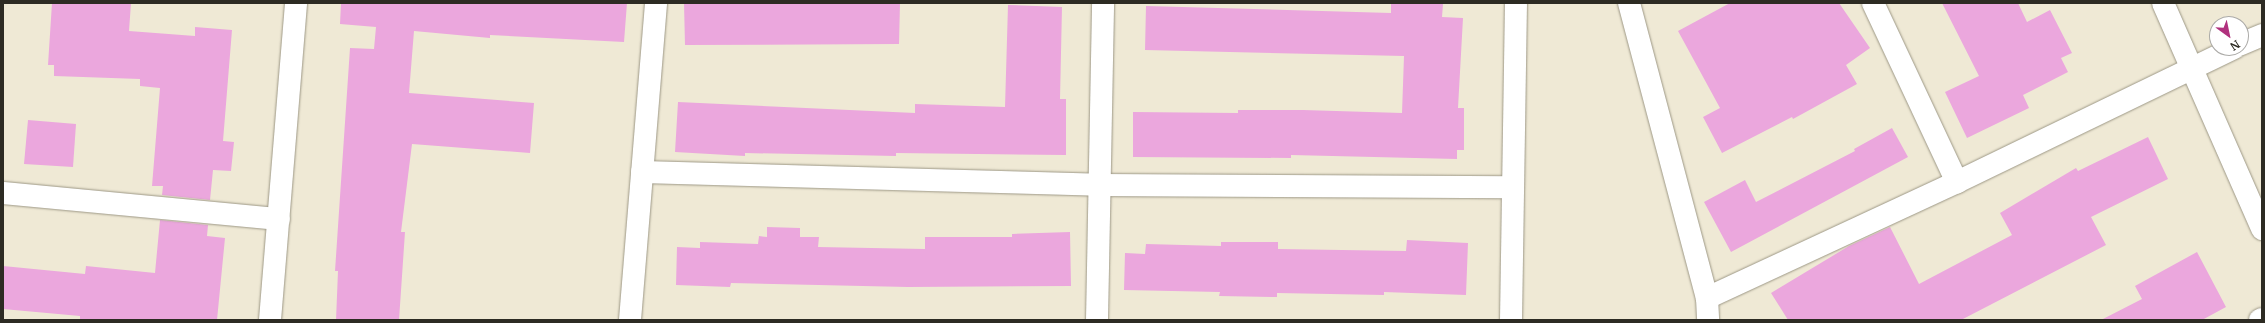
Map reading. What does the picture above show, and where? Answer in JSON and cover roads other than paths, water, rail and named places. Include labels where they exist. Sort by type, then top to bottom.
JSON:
[{"type":"street","points":[[270,320],[296,3]]},
{"type":"street","points":[[630,320],[656,3]]},
{"type":"street","points":[[1097,320],[1103,3]]},
{"type":"street","points":[[1511,320],[1516,3]]},
{"type":"street","points":[[1629,3],[1707,298],[1708,320]]},
{"type":"street","points":[[1873,3],[1957,182]]},
{"type":"street","points":[[2163,3],[2262,229]]},
{"type":"street","points":[[2249,40],[2262,34]]},
{"type":"street","points":[[1707,298],[1957,182],[2217,56]]},
{"type":"street","points":[[642,172],[1099,185],[1512,186]]},
{"type":"street","points":[[3,193],[279,219]]}]
